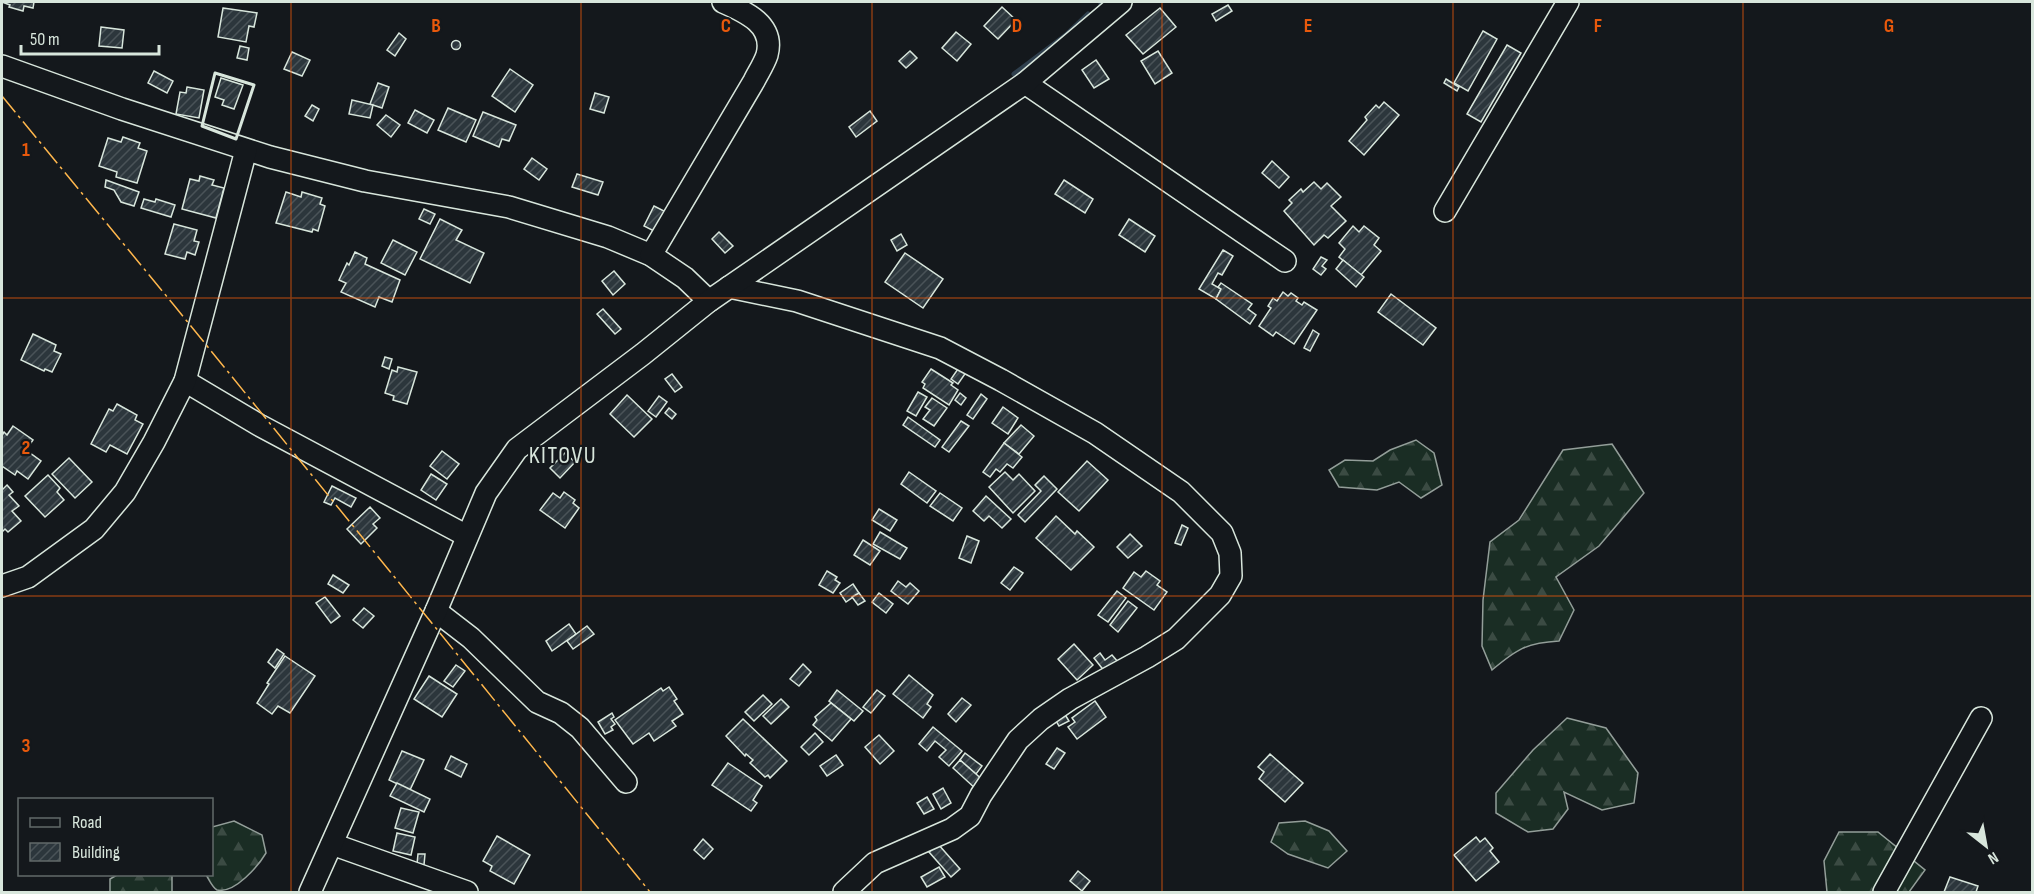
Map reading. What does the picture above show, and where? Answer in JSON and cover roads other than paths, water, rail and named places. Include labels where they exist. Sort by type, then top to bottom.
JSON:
[{"type":"street","points":[[651,255],[767,56],[766,32],[760,22],[723,2]]},
{"type":"street","points":[[310,892],[486,493],[517,448],[643,354],[709,301],[1025,83],[1121,2]]},
{"type":"street","points":[[1445,211],[1568,2]]},
{"type":"street","points":[[2,66],[246,150],[326,173],[509,207],[608,237],[651,255],[685,278],[709,301]]},
{"type":"street","points":[[1025,83],[1285,261]]},
{"type":"street","points":[[2,586],[28,577],[94,529],[125,492],[185,381],[246,150]]},
{"type":"street","points":[[729,287],[797,301],[940,348],[1001,380],[1095,433],[1181,492],[1222,533],[1230,553],[1231,576],[1220,595],[1176,639],[1070,699],[1041,719],[1018,740],[969,816],[952,829],[875,863],[844,892]]},
{"type":"street","points":[[185,381],[259,425],[466,536]]},
{"type":"street","points":[[436,610],[479,645],[537,702],[561,713],[580,728],[626,782]]},
{"type":"street","points":[[1884,892],[1981,718]]},
{"type":"street","points":[[332,844],[467,892]]},
{"type":"waterway","points":[[1014,74],[1066,35],[1088,14]]},
{"type":"district","name":"KITOVU","points":[[563,455]]}]
